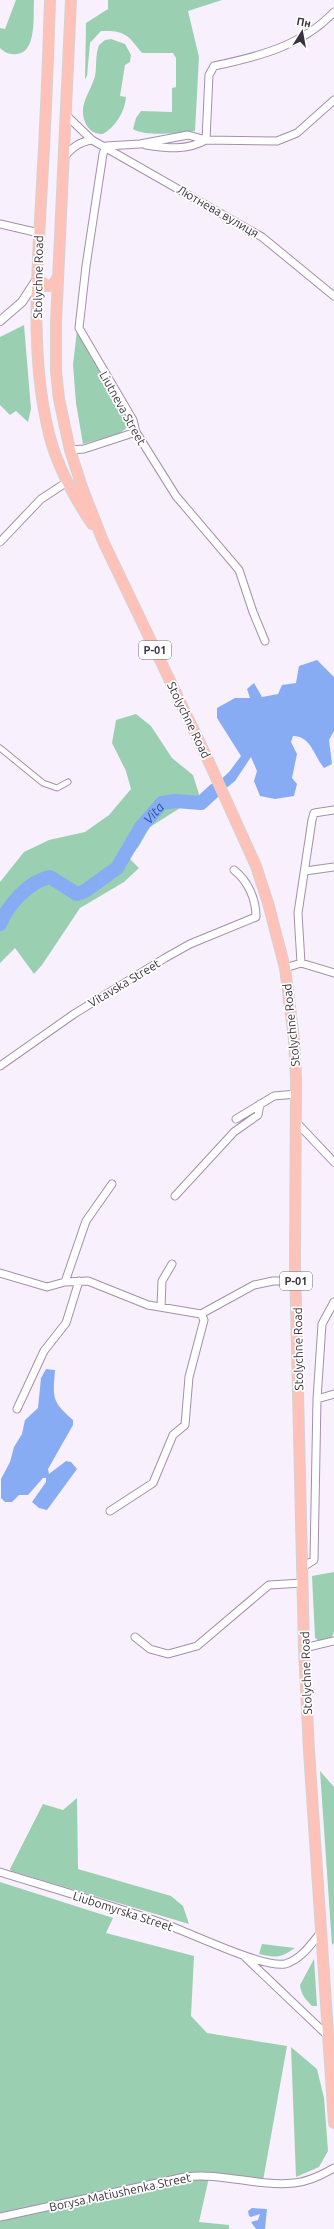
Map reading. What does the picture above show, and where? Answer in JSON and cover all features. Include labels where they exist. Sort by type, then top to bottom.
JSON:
[{"type":"main road","name":"Stolychne Road","points":[[50,0],[38,278],[38,335],[43,404],[49,434],[66,482],[103,541]]},
{"type":"main road","name":"Stolychne Road","points":[[70,0],[56,323],[56,371],[62,420],[70,450],[103,541],[208,760],[256,866],[268,903],[284,968],[294,1039],[297,1094],[296,1281],[304,1648],[309,1751],[334,2123]]},
{"type":"main road","points":[[38,278],[47,286],[52,286],[58,277]]},
{"type":"street","points":[[206,140],[209,75],[214,66],[259,56],[282,47],[318,26],[334,12]]},
{"type":"street","points":[[106,146],[140,144],[188,135],[206,140],[276,141],[287,139],[297,133],[334,100]]},
{"type":"street","name":"Лютнева вулиця","points":[[65,114],[92,140],[106,146],[262,237],[334,296]]},
{"type":"street","points":[[64,156],[81,141],[92,140]]},
{"type":"street","points":[[140,144],[166,148],[194,147],[206,140]]},
{"type":"street","name":"Liutneva Street","points":[[106,146],[96,196],[79,328],[133,420],[136,432],[176,496],[239,570],[252,612],[265,641]]},
{"type":"street","points":[[0,224],[39,233]]},
{"type":"street","points":[[0,321],[22,302],[38,278]]},
{"type":"street","points":[[70,450],[84,449],[136,432]]},
{"type":"street","points":[[0,542],[41,499],[66,482]]},
{"type":"street","points":[[0,748],[43,783],[57,788],[68,782]]},
{"type":"street","points":[[301,963],[298,913],[314,812],[334,810]]},
{"type":"street","points":[[305,871],[334,867]]},
{"type":"street","name":"Vitavska Street","points":[[0,1066],[74,1014],[165,958],[190,944],[256,917],[256,906],[244,878],[234,870]]},
{"type":"street","points":[[284,968],[301,963],[334,973]]},
{"type":"street","points":[[236,1119],[274,1096],[297,1094]]},
{"type":"street","points":[[175,1196],[234,1132],[258,1115],[260,1104]]},
{"type":"street","points":[[297,1123],[334,1162]]},
{"type":"street","points":[[65,1282],[86,1221],[112,1184]]},
{"type":"street","points":[[161,1307],[162,1280],[172,1264]]},
{"type":"street","points":[[0,1273],[47,1287],[65,1282],[88,1281],[141,1302],[201,1314],[254,1285],[273,1281],[296,1281]]},
{"type":"street","points":[[17,1409],[44,1351],[66,1323],[79,1281]]},
{"type":"street","points":[[303,1567],[314,1560],[317,1398],[322,1324],[334,1302]]},
{"type":"street","points":[[110,1511],[153,1482],[173,1435],[185,1425],[189,1378],[204,1320],[201,1314]]},
{"type":"street","points":[[317,1398],[334,1394]]},
{"type":"street","points":[[135,1637],[150,1649],[168,1654],[197,1646],[269,1584],[303,1583]]},
{"type":"street","points":[[304,1648],[334,1641]]},
{"type":"street","name":"Liubomyrska Street","points":[[0,1872],[166,1924],[244,1956],[271,1963],[285,1964],[297,1958],[321,1932]]},
{"type":"street","name":"Liubomyrska Street","points":[[244,1956],[328,2036]]},
{"type":"street","name":"Borysa Matiushenka Street","points":[[0,2218],[185,2177],[202,2175],[270,2184],[295,2183],[312,2179],[334,2168]]},
{"type":"green space","points":[[16,0],[34,0],[33,32],[28,47],[23,52],[10,54],[0,48],[0,28],[5,29]]},
{"type":"green space","points":[[108,0],[222,0],[188,11],[199,57],[195,131],[154,134],[133,129],[136,118],[141,111],[172,112],[172,88],[176,87],[176,58],[173,53],[142,53],[125,35],[116,31],[101,31],[90,43],[87,76],[85,79],[86,23],[108,9]]},
{"type":"green space","points":[[111,39],[125,44],[131,55],[130,62],[125,65],[120,96],[126,97],[124,108],[112,127],[103,134],[100,134],[92,131],[87,126],[84,119],[83,107],[95,76],[99,45],[105,40]]},
{"type":"green space","points":[[24,325],[31,409],[28,422],[16,411],[10,415],[0,405],[0,337]]},
{"type":"green space","points":[[77,330],[129,412],[129,426],[119,434],[83,444],[76,403],[73,365]]},
{"type":"green space","points":[[136,714],[151,726],[172,758],[193,775],[203,807],[180,808],[150,827],[139,846],[129,858],[139,868],[124,882],[80,908],[42,965],[34,974],[15,948],[0,963],[0,882],[24,852],[49,840],[85,832],[109,815],[131,789],[126,771],[112,743],[116,720]]},
{"type":"green space","points":[[334,1572],[334,1632],[331,1639],[319,1641],[315,1638],[312,1576]]},
{"type":"green space","points":[[320,1771],[334,1787],[334,1943],[332,1945]]},
{"type":"green space","points":[[77,1798],[78,1869],[171,1896],[183,1906],[189,1924],[11,1871],[10,1869],[43,1804],[63,1810]]},
{"type":"green space","points":[[0,1882],[113,1918],[106,1933],[194,1956],[191,2016],[207,2033],[287,2046],[263,2181],[210,2173],[199,2222],[229,2225],[229,2229],[0,2229]]},
{"type":"green space","points":[[262,1944],[295,1948],[286,1954],[270,1956],[259,1954]]},
{"type":"green space","points":[[314,1959],[317,2006],[312,2006],[307,2001],[302,1994],[300,1985]]},
{"type":"green space","points":[[291,2047],[317,2069],[324,2098],[328,2151],[319,2167],[296,2177]]},
{"type":"water","points":[[317,660],[334,677],[334,731],[329,740],[332,764],[324,768],[308,743],[304,739],[293,736],[291,742],[297,754],[292,778],[297,784],[294,796],[275,799],[260,796],[254,781],[257,771],[251,757],[235,781],[203,807],[201,798],[229,772],[241,756],[217,718],[217,708],[235,698],[250,698],[247,689],[254,683],[262,697],[278,694],[282,685],[296,683],[299,666]]},
{"type":"water","points":[[46,1369],[55,1370],[55,1398],[61,1408],[73,1420],[73,1425],[48,1469],[49,1474],[66,1461],[71,1462],[77,1469],[47,1510],[39,1508],[32,1502],[46,1482],[46,1478],[43,1478],[28,1495],[19,1495],[12,1502],[5,1502],[1,1498],[1,1479],[10,1462],[14,1447],[22,1434],[25,1420],[38,1408],[41,1378]]},
{"type":"water","points":[[252,2208],[267,2209],[265,2229],[256,2229],[251,2222],[258,2220],[260,2214],[251,2217],[249,2216],[248,2211]]},
{"type":"waterway","name":"Vita","points":[[0,924],[8,909],[20,895],[34,883],[42,879],[50,877],[77,894],[85,891],[117,868],[141,827],[162,803],[175,801],[201,803],[215,790]]}]
